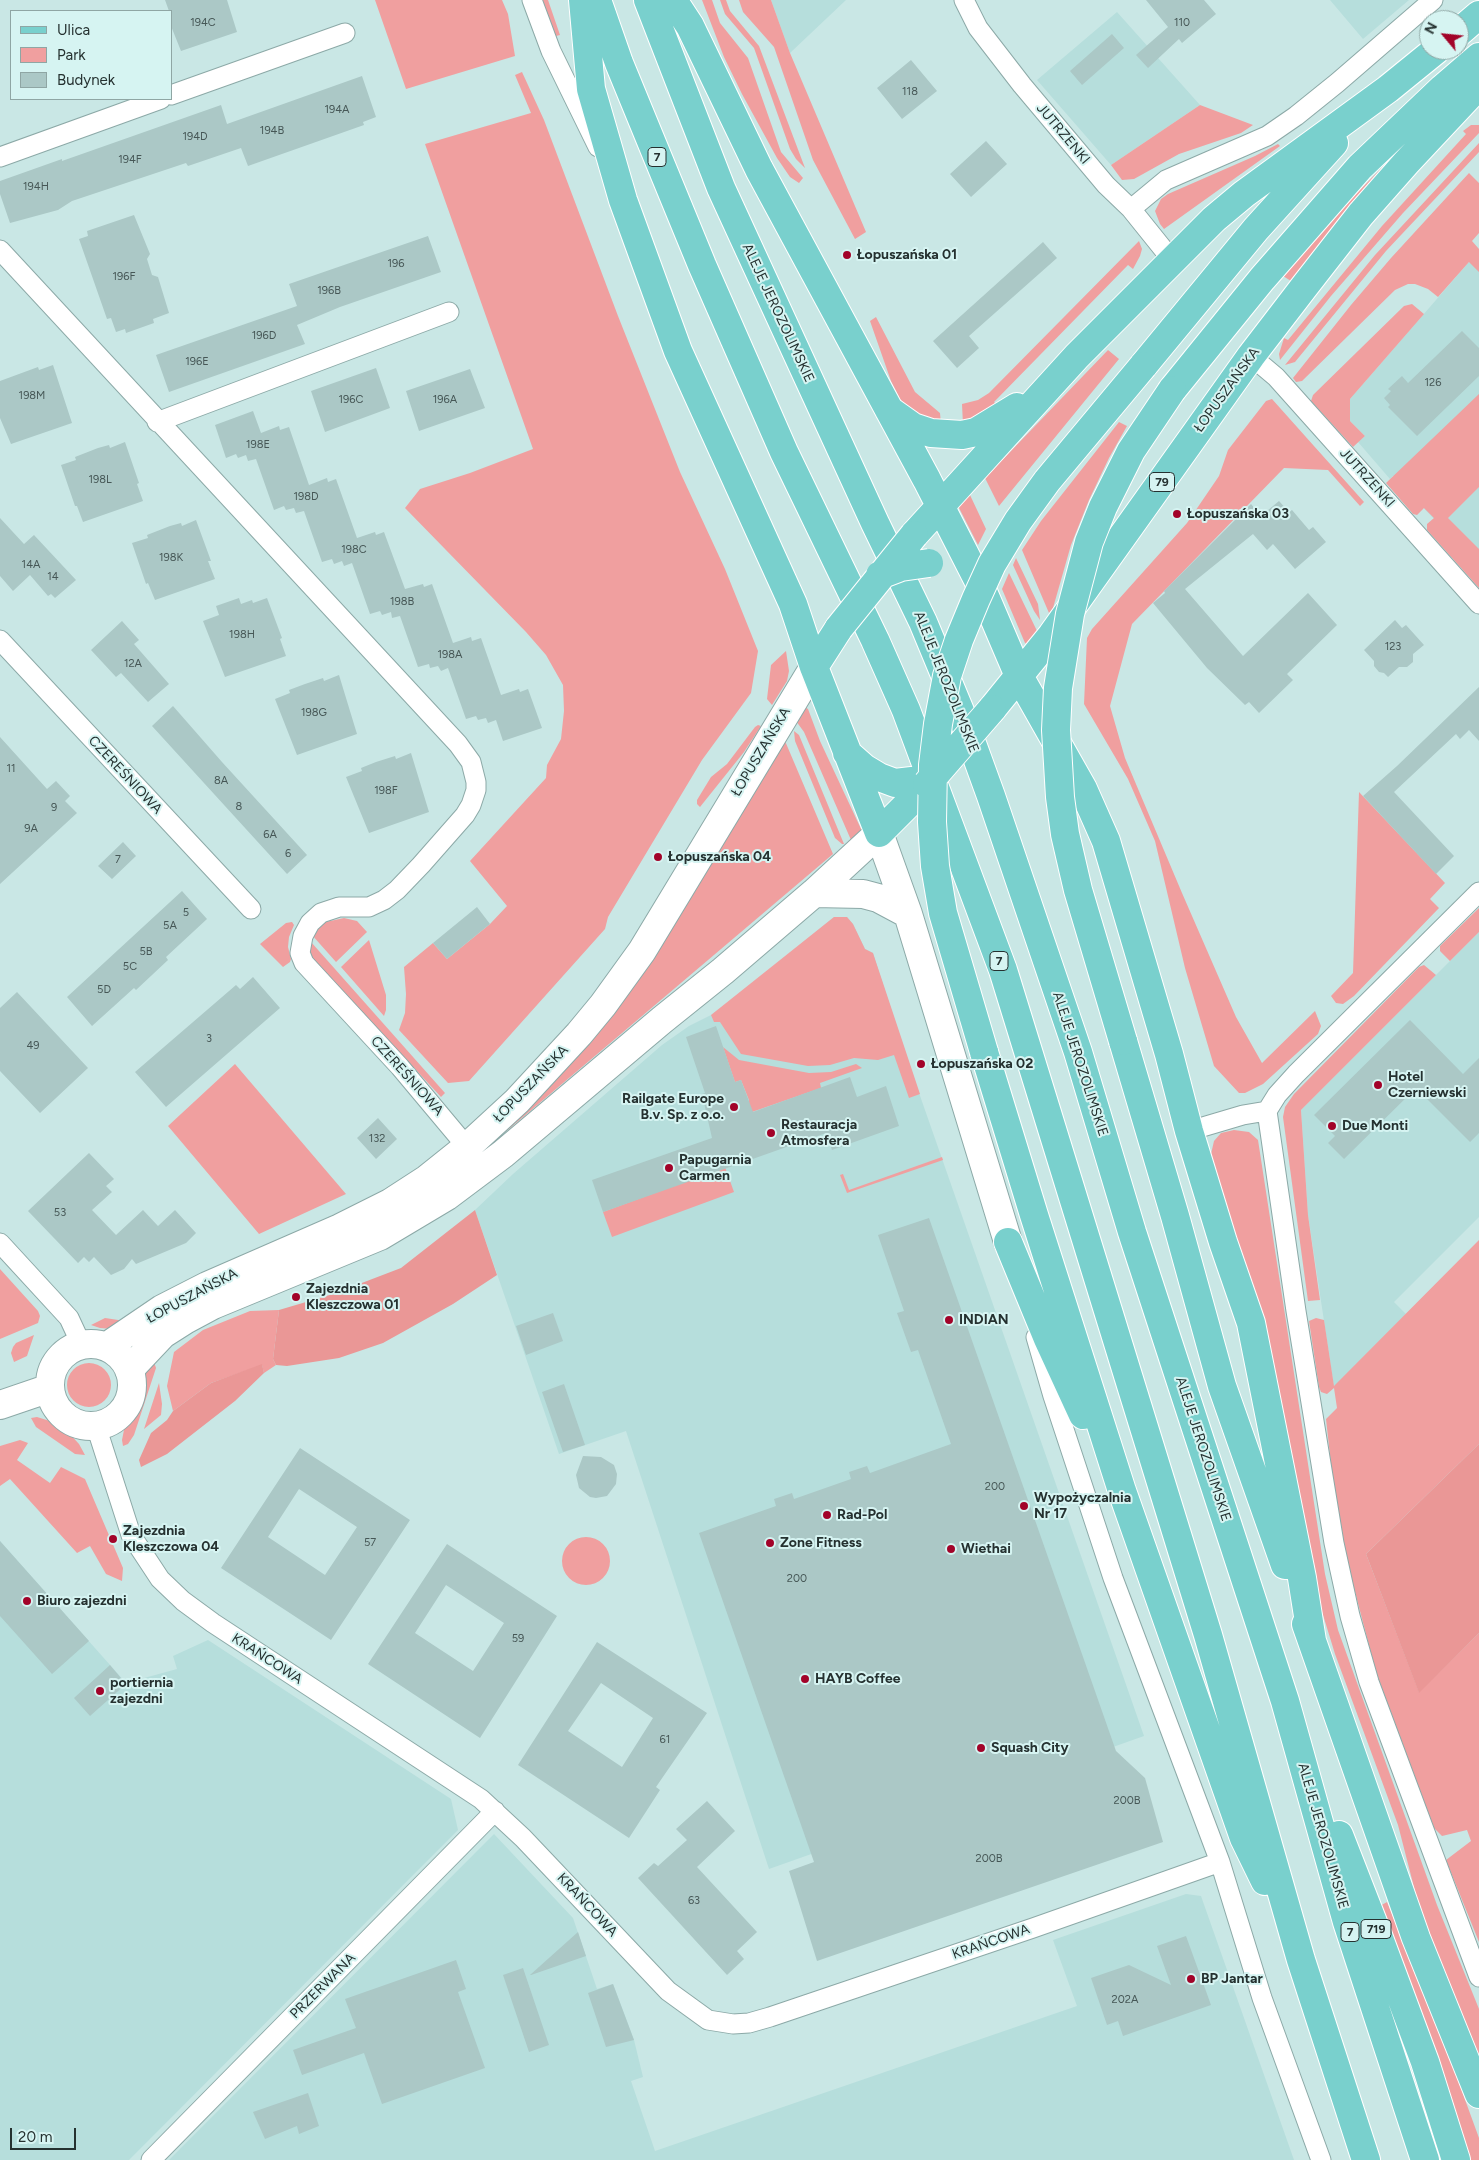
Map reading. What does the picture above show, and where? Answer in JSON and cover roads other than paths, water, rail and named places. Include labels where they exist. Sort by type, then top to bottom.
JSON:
[{"type":"main road","points":[[583,0],[591,89],[623,200],[678,351],[793,604],[814,667],[879,833],[908,914],[1008,1242],[1073,1394],[1122,1491]]},
{"type":"main road","name":"7","points":[[597,0],[623,71],[705,273],[784,452],[875,640],[906,710],[1003,970],[1208,1635],[1302,1960],[1366,2160]]},
{"type":"main road","name":"ALEJE JEROZOLIMSKIE","points":[[648,0],[721,188],[875,523],[923,622],[962,716],[992,796],[1078,1052],[1132,1232],[1285,1701],[1347,1922],[1425,2160]]},
{"type":"main road","points":[[673,0],[690,26],[759,169],[940,505],[978,580],[1019,676],[1083,789],[1106,841],[1169,1054],[1189,1132],[1223,1242],[1251,1323],[1302,1578],[1312,1641]]},
{"type":"main road","points":[[1469,24],[1479,15]]},
{"type":"main road","points":[[1479,57],[1360,167],[1262,279],[1172,390],[1131,451],[1103,507],[1090,542],[1072,606],[1058,688],[1056,730],[1060,797],[1065,834],[1078,890],[1222,1386],[1416,1938],[1479,2094]]},
{"type":"main road","points":[[814,667],[839,628],[880,575],[940,505],[1048,387],[1172,260],[1244,194],[1388,89],[1424,60]]},
{"type":"main road","points":[[1302,1960],[1244,1838],[1122,1491],[1031,1205],[943,913],[935,866],[932,822],[933,765],[938,724],[948,676],[959,640],[992,564],[1018,521],[1047,481],[1256,229],[1299,180],[1388,89]]},
{"type":"main road","name":"ŁOPUSZAŃSKA","points":[[129,1370],[164,1334],[213,1304],[380,1236],[447,1196],[503,1154],[814,893],[879,833],[915,787],[940,771],[1019,676],[1057,627],[1251,356],[1361,214],[1406,163],[1477,91]]},
{"type":"main road","points":[[887,409],[913,427],[931,433],[962,435],[976,432],[988,426],[1048,387]]},
{"type":"main road","points":[[880,575],[900,567],[929,563],[944,564],[960,569],[978,580]]},
{"type":"main road","name":"ŁOPUSZAŃSKA","points":[[94,1346],[207,1286],[390,1204],[427,1180],[467,1147],[522,1096],[603,1005],[642,951],[814,667]]},
{"type":"main road","points":[[846,752],[879,778],[915,787]]},
{"type":"main road","points":[[814,893],[863,894],[878,898],[908,914]]},
{"type":"main road","points":[[94,1346],[120,1357],[129,1370],[132,1387],[128,1403],[124,1410],[111,1421],[96,1426],[86,1426],[69,1420],[56,1406],[50,1388],[50,1379],[58,1361],[64,1354],[94,1346]]},
{"type":"main road","points":[[0,1405],[50,1388]]},
{"type":"main road","name":"719","points":[[1285,1701],[1376,1930],[1425,2062],[1456,2160]]},
{"type":"street","points":[[532,0],[551,51],[623,200]]},
{"type":"street","name":"JUTRZENKI","points":[[964,0],[978,28],[1028,92],[1172,260]]},
{"type":"street","points":[[1130,209],[1166,180],[1267,136],[1282,126],[1337,83],[1433,0]]},
{"type":"street","points":[[172,95],[345,33]]},
{"type":"street","points":[[0,157],[158,100]]},
{"type":"street","points":[[0,250],[157,422],[449,312]]},
{"type":"street","name":"JUTRZENKI","points":[[1251,356],[1276,377],[1479,604]]},
{"type":"street","name":"CZEREŚNIOWA","points":[[157,422],[458,744],[471,762],[476,790],[464,815],[397,890],[384,900],[369,907],[339,907],[321,913],[310,923],[303,936],[300,953],[304,963],[419,1088],[467,1147]]},
{"type":"street","name":"CZEREŚNIOWA","points":[[0,640],[251,909]]},
{"type":"street","points":[[1479,892],[1277,1094],[1267,1112],[1296,1311],[1333,1533],[1350,1616],[1369,1682],[1479,1977]]},
{"type":"street","points":[[1189,1132],[1243,1116],[1267,1112]]},
{"type":"street","points":[[1008,1242],[1053,1396],[1110,1569],[1220,1862],[1262,1998],[1321,2160]]},
{"type":"street","points":[[0,1243],[94,1346]]},
{"type":"street","name":"KRAŃCOWA","points":[[96,1426],[131,1534],[160,1579],[183,1601],[213,1623],[481,1799],[523,1838],[668,1991],[708,2020],[733,2024],[749,2023],[780,2014],[1220,1862]]},
{"type":"street","name":"PRZERWANA","points":[[151,2160],[495,1811]]},
{"type":"place","name":"Łopuszańska 01","points":[[847,255]]},
{"type":"place","name":"Łopuszańska 03","points":[[1177,514]]},
{"type":"place","name":"Łopuszańska 04","points":[[658,857]]},
{"type":"place","name":"Łopuszańska 02","points":[[921,1064]]},
{"type":"place","name":"Hotel Czerniewski","points":[[1378,1085]]},
{"type":"place","name":"Railgate Europe B.v. Sp. z o.o.","points":[[734,1107]]},
{"type":"place","name":"Due Monti","points":[[1332,1126]]},
{"type":"place","name":"Restauracja Atmosfera","points":[[771,1133]]},
{"type":"place","name":"Papugarnia Carmen","points":[[669,1168]]},
{"type":"place","name":"Zajezdnia Kleszczowa 01","points":[[296,1297]]},
{"type":"place","name":"INDIAN","points":[[949,1320]]},
{"type":"place","name":"Wypożyczalnia Nr 17","points":[[1024,1506]]},
{"type":"place","name":"Rad-Pol","points":[[827,1515]]},
{"type":"place","name":"Zajezdnia Kleszczowa 04","points":[[113,1539]]},
{"type":"place","name":"Zone Fitness","points":[[770,1543]]},
{"type":"place","name":"Wiethai","points":[[951,1549]]},
{"type":"place","name":"Biuro zajezdni","points":[[27,1601]]},
{"type":"place","name":"HAYB Coffee","points":[[805,1679]]},
{"type":"place","name":"portiernia zajezdni","points":[[100,1691]]},
{"type":"place","name":"Squash City","points":[[981,1748]]},
{"type":"place","name":"BP Jantar","points":[[1191,1979]]}]
